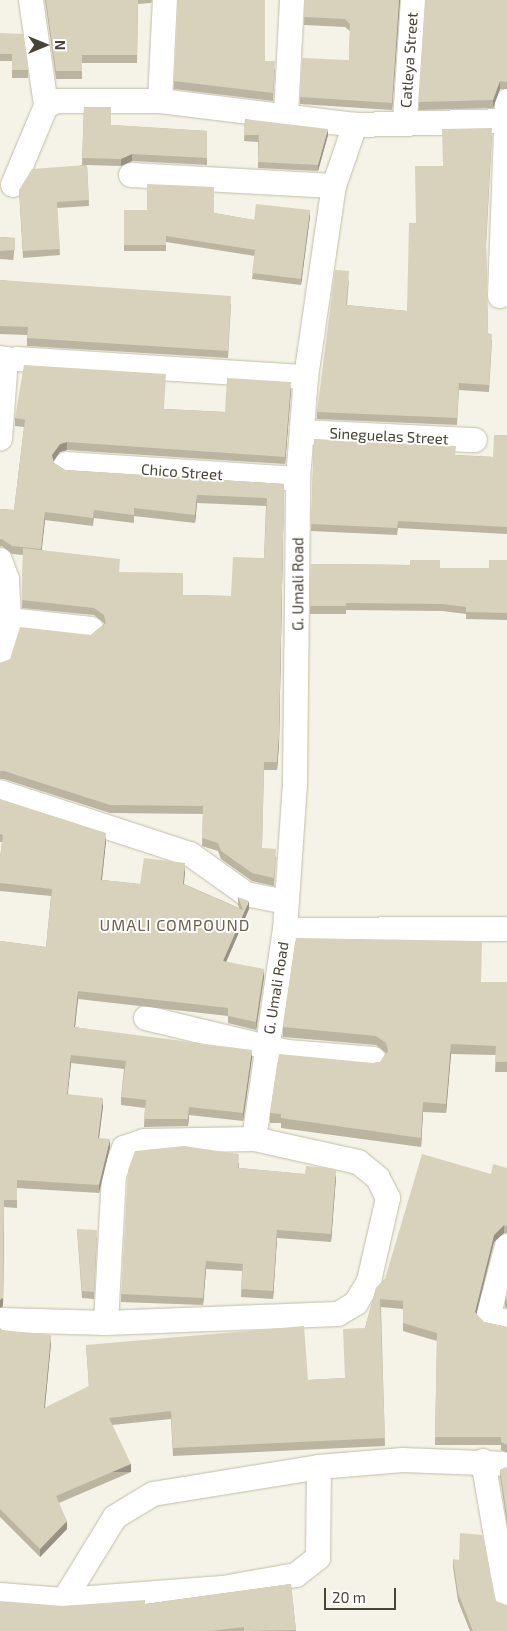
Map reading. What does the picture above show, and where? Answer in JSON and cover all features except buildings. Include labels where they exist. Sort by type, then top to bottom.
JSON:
[{"type":"street","points":[[13,185],[46,106],[31,0]]},
{"type":"street","points":[[160,101],[164,0]]},
{"type":"street","points":[[286,115],[292,0]]},
{"type":"street","name":"Catleya Street","points":[[405,120],[413,0]]},
{"type":"street","points":[[46,106],[69,100],[160,101],[355,125],[506,114],[500,296]]},
{"type":"street","name":"G. Umali Road","points":[[254,1139],[285,930],[295,784],[298,479],[306,377],[334,186],[355,125]]},
{"type":"street","points":[[131,176],[334,186]]},
{"type":"street","points":[[0,439],[6,359],[306,377]]},
{"type":"street","name":"Sineguelas Street","points":[[303,432],[475,440]]},
{"type":"street","name":"Chico Street","points":[[66,464],[298,479]]},
{"type":"street","points":[[0,560],[7,579],[9,620],[0,658]]},
{"type":"street","points":[[9,620],[92,629]]},
{"type":"street","points":[[0,792],[190,854],[246,894],[286,902]]},
{"type":"street","points":[[285,930],[507,928]]},
{"type":"street","points":[[146,1018],[267,1047],[374,1059]]},
{"type":"street","points":[[0,1320],[106,1323],[338,1314],[356,1303],[369,1281],[388,1198],[378,1178],[358,1162],[254,1139],[144,1141],[124,1148],[114,1175],[106,1323]]},
{"type":"street","points":[[507,1246],[488,1318],[507,1322]]},
{"type":"street","points":[[64,1600],[115,1517],[153,1494],[320,1467],[403,1460],[483,1461],[507,1464]]},
{"type":"street","points":[[483,1461],[507,1600]]},
{"type":"street","points":[[0,1596],[64,1600],[223,1588],[309,1568],[318,1558],[320,1467]]},
{"type":"district","name":"UMALI COMPOUND","points":[[175,925]]}]
